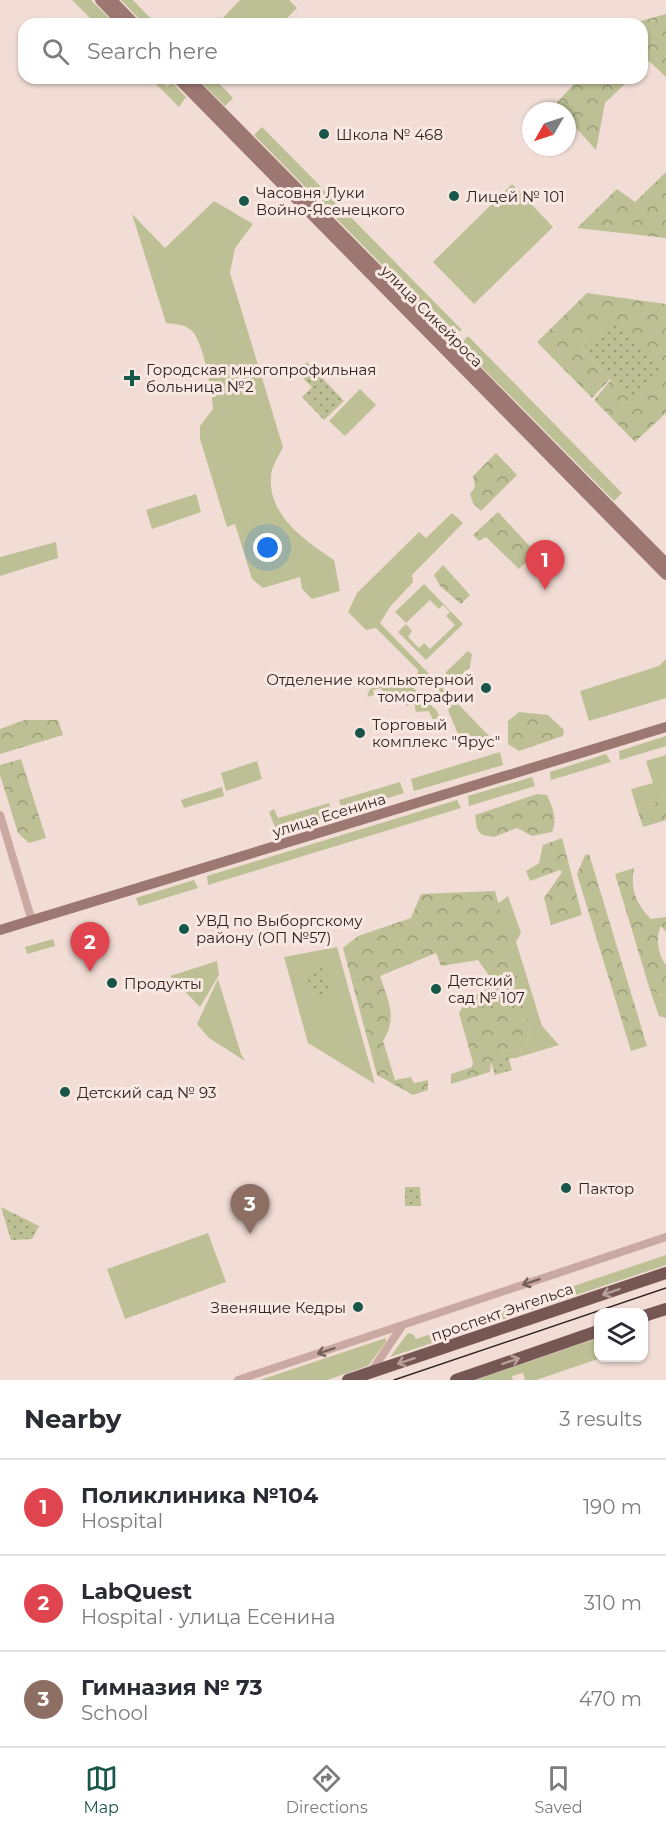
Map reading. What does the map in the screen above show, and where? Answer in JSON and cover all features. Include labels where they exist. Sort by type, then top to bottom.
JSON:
[{"type":"main road","name":"проспект Энгельса","points":[[348,1380],[666,1273]]},
{"type":"main road","points":[[648,1315],[666,1309]]},
{"type":"main road","points":[[456,1380],[594,1332]]},
{"type":"street","points":[[100,0],[117,18]]},
{"type":"street","points":[[112,0],[129,18]]},
{"type":"street","name":"улица Сикейроса","points":[[183,84],[666,575]]},
{"type":"street","name":"улица Сикейроса","points":[[195,84],[666,562]]},
{"type":"street","name":"улица Есенина","points":[[0,930],[666,727]]},
{"type":"street","points":[[0,815],[32,921]]},
{"type":"street","points":[[237,1380],[666,1237]]},
{"type":"street","points":[[371,1372],[402,1326]]},
{"type":"green space","points":[[72,0],[91,0],[109,18],[90,18]]},
{"type":"green space","points":[[121,0],[133,0],[150,18],[138,18]]},
{"type":"green space","points":[[240,0],[289,0],[297,8],[287,18],[223,18]]},
{"type":"green space","points":[[666,14],[666,77],[648,62],[648,19]]},
{"type":"green space","points":[[156,84],[167,86],[174,84],[186,97],[179,107]]},
{"type":"green space","points":[[203,84],[220,84],[233,98],[225,106]]},
{"type":"green space","points":[[574,84],[625,84],[605,103],[596,150],[576,128],[576,102],[558,102]]},
{"type":"green space","points":[[262,127],[462,330],[452,336],[254,135]]},
{"type":"green space","points":[[666,172],[666,238],[577,228],[617,189],[635,202]]},
{"type":"green space","points":[[512,184],[553,227],[474,304],[433,262]]},
{"type":"green space","points":[[214,201],[253,224],[235,248],[230,273],[283,447],[271,473],[272,491],[276,504],[282,515],[301,536],[334,560],[340,591],[312,599],[302,589],[300,577],[263,588],[252,579],[235,524],[227,527],[200,439],[200,426],[213,409],[201,347],[190,329],[166,323],[132,214],[165,248]]},
{"type":"green space","points":[[587,293],[666,304],[666,413],[635,442],[594,400],[611,380],[630,400],[614,320],[582,348],[610,379],[592,398],[537,342]]},
{"type":"green space","points":[[614,319],[661,371],[630,401],[582,348]]},
{"type":"green space","points":[[468,336],[622,493],[614,501],[460,345]]},
{"type":"green space","points":[[307,362],[344,401],[324,420],[302,397],[312,387],[297,372]]},
{"type":"green space","points":[[360,389],[376,405],[345,436],[329,421]]},
{"type":"green space","points":[[496,453],[517,475],[481,511],[473,503],[470,494],[475,487],[473,476]]},
{"type":"green space","points":[[196,494],[201,512],[152,529],[146,510]]},
{"type":"green space","points":[[498,512],[536,553],[519,569],[486,537],[479,541],[473,535]]},
{"type":"green space","points":[[452,513],[463,523],[412,575],[413,582],[390,607],[380,623],[489,736],[462,744],[448,710],[453,704],[429,681],[423,681],[417,675],[418,670],[376,628],[366,630],[348,612],[357,593],[419,532],[426,538]]},
{"type":"green space","points":[[56,542],[58,558],[0,576],[0,557]]},
{"type":"green space","points":[[443,565],[470,595],[461,604],[440,586],[434,575]]},
{"type":"green space","points":[[424,584],[463,624],[426,660],[398,632],[406,624],[412,631],[408,637],[419,648],[424,643],[430,649],[455,625],[446,616],[450,612],[443,605],[439,609],[430,600],[406,623],[395,612]]},
{"type":"green space","points":[[468,651],[472,654],[470,667],[450,686],[444,680],[446,672]]},
{"type":"green space","points":[[666,659],[666,698],[589,721],[580,691],[659,666]]},
{"type":"green space","points":[[404,679],[437,711],[444,727],[437,729],[429,711],[416,712],[414,703],[406,706],[403,698],[394,701],[391,692],[384,694],[381,688],[373,690],[374,695],[367,697],[370,689]]},
{"type":"green space","points":[[519,712],[548,715],[564,730],[563,736],[519,751],[508,744],[508,721]]},
{"type":"green space","points":[[25,720],[58,720],[63,735],[0,754],[0,729]]},
{"type":"green space","points":[[666,736],[666,746],[620,760],[619,751]]},
{"type":"green space","points":[[500,752],[503,765],[414,791],[411,779]]},
{"type":"green space","points":[[606,754],[611,762],[551,780],[550,772]]},
{"type":"green space","points":[[666,755],[666,798],[637,809],[631,789],[653,783],[646,761]]},
{"type":"green space","points":[[21,759],[46,838],[29,843],[18,833],[0,775],[0,765]]},
{"type":"green space","points":[[257,761],[262,779],[226,791],[221,773]]},
{"type":"green space","points":[[532,777],[535,786],[469,806],[468,796]]},
{"type":"green space","points":[[400,782],[404,793],[343,812],[339,800]]},
{"type":"green space","points":[[222,787],[224,796],[184,808],[181,800]]},
{"type":"green space","points":[[537,794],[547,795],[551,804],[554,813],[552,832],[532,836],[517,828],[494,837],[482,835],[477,829],[475,815]]},
{"type":"green space","points":[[666,798],[666,820],[643,827],[637,809]]},
{"type":"green space","points":[[457,800],[461,808],[208,885],[207,876]]},
{"type":"green space","points":[[329,803],[333,815],[277,832],[269,812],[274,809],[278,818]]},
{"type":"green space","points":[[562,838],[582,915],[551,925],[544,898],[562,872],[560,870],[530,881],[526,871],[539,863],[543,845]]},
{"type":"green space","points":[[589,854],[647,1046],[631,1051],[577,874],[585,855]]},
{"type":"green space","points":[[634,868],[635,896],[641,908],[651,919],[666,917],[666,932],[661,926],[658,941],[661,956],[666,965],[666,990],[663,996],[650,990],[615,874]]},
{"type":"green space","points":[[194,880],[198,888],[139,906],[136,898]]},
{"type":"green space","points":[[495,891],[531,1030],[519,1057],[491,1062],[490,1072],[451,1084],[451,1074],[472,1067],[473,1063],[459,1013],[467,1000],[495,984],[478,960],[441,966],[436,953],[380,976],[391,1016],[388,1032],[383,1041],[395,1080],[411,1077],[414,1083],[428,1080],[428,1090],[413,1095],[377,1075],[343,948],[358,936],[411,918],[421,894]]},
{"type":"green space","points":[[508,896],[521,933],[516,942],[542,1026],[559,1045],[519,1057],[531,1030],[492,908]]},
{"type":"green space","points":[[53,939],[55,946],[27,954],[25,947]]},
{"type":"green space","points":[[337,947],[375,1084],[308,1043],[284,957]]},
{"type":"green space","points":[[217,961],[219,975],[200,1007],[170,976]]},
{"type":"green space","points":[[324,967],[331,992],[312,996],[306,973]]},
{"type":"green space","points":[[218,979],[245,1061],[209,1038],[197,1024]]},
{"type":"green space","points":[[650,990],[663,996],[666,990],[666,1018],[659,1016]]},
{"type":"green space","points":[[508,1057],[512,1070],[495,1075],[491,1062]]},
{"type":"green space","points":[[405,1187],[420,1187],[421,1206],[405,1206]]},
{"type":"green space","points":[[1,1207],[39,1226],[32,1239],[11,1240]]},
{"type":"green space","points":[[208,1233],[226,1282],[125,1319],[107,1269]]},
{"type":"green space","points":[[666,1255],[666,1265],[390,1357],[408,1333],[413,1334],[416,1339]]},
{"type":"green space","points":[[386,1338],[386,1342],[368,1366],[327,1380],[260,1380]]},
{"type":"green space","points":[[594,1339],[594,1360],[536,1380],[525,1380],[523,1373],[512,1376],[513,1380],[475,1380]]},
{"type":"tram line","points":[[394,1380],[666,1288]]},
{"type":"place","name":"Школа № 468","points":[[324,134]]},
{"type":"place","name":"Лицей № 101","points":[[454,196]]},
{"type":"place","name":"Часовня Луки Войно-Ясенецкого","points":[[244,201]]},
{"type":"place","name":"Городская многопрофильная больница №2","points":[[132,378]]},
{"type":"place","name":"Поликлиника №104","points":[[545,590]]},
{"type":"place","name":"Отделение компьютерной томографии","points":[[486,688]]},
{"type":"place","name":"Торговый комплекс \"Ярус\"","points":[[360,733]]},
{"type":"place","name":"УВД по Выборгскому району (ОП №57)","points":[[184,929]]},
{"type":"place","name":"LabQuest","points":[[90,972]]},
{"type":"place","name":"Продукты","points":[[112,983]]},
{"type":"place","name":"Детский сад № 107","points":[[436,989]]},
{"type":"place","name":"Детский сад № 93","points":[[65,1092]]},
{"type":"place","name":"Пактор","points":[[566,1188]]},
{"type":"place","name":"Гимназия № 73","points":[[250,1234]]},
{"type":"place","name":"Звенящие Кедры","points":[[358,1307]]}]
